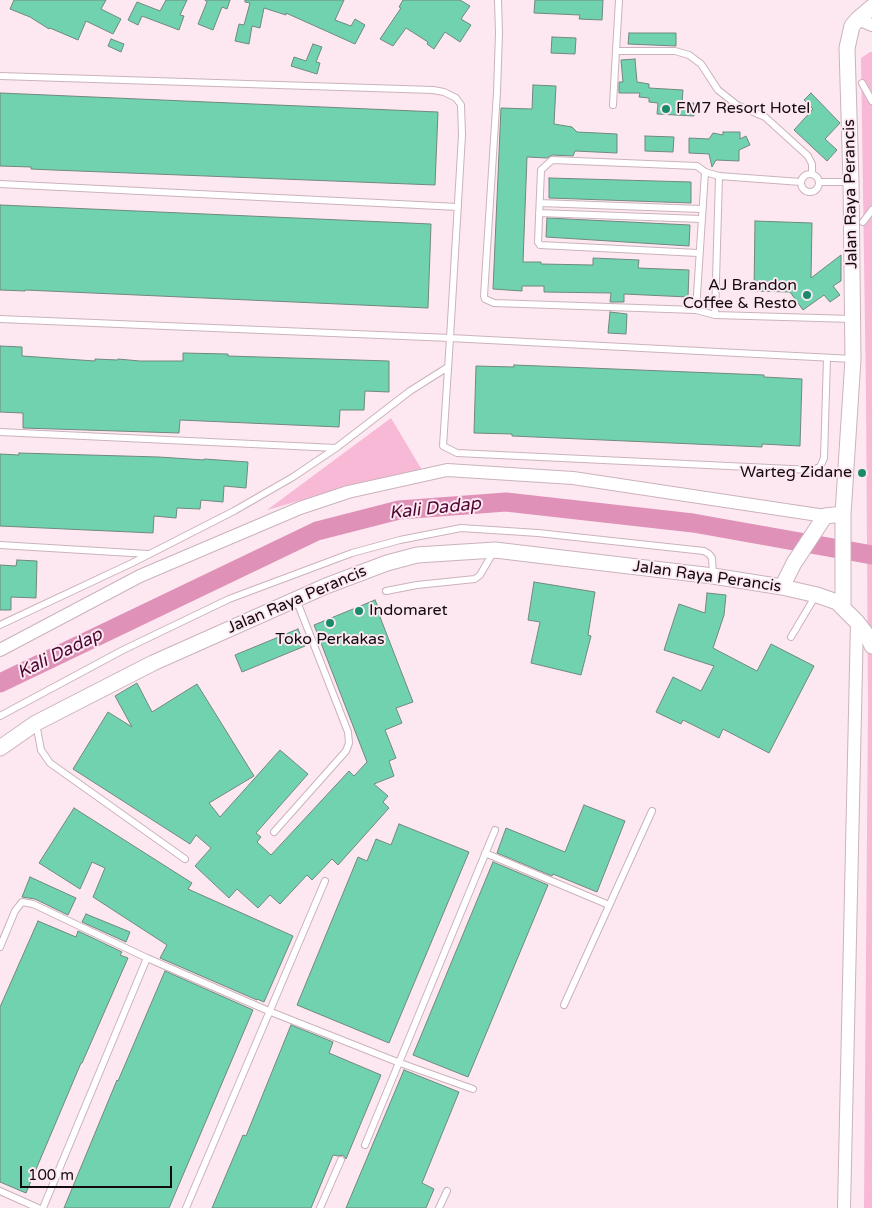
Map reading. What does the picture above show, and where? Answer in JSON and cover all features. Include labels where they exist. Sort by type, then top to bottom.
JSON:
[{"type":"street","name":"Jalan Raya Perancis","points":[[843,608],[843,514],[853,359],[847,48],[852,26],[872,6]]},
{"type":"street","points":[[858,19],[872,25]]},
{"type":"street","points":[[0,650],[140,576],[300,508],[348,492],[447,470],[572,478],[821,522],[843,514]]},
{"type":"street","points":[[782,586],[794,563],[821,522]]},
{"type":"street","name":"Jalan Raya Perancis","points":[[0,748],[36,723],[153,663],[296,598],[387,563],[418,555],[495,550],[713,576],[782,586],[817,594],[830,599],[843,608]]},
{"type":"street","points":[[843,608],[867,634],[872,646]]},
{"type":"street","points":[[844,1208],[857,622]]},
{"type":"lane","points":[[498,0],[499,33],[485,299],[494,303],[696,310],[715,315],[853,319]]},
{"type":"lane","points":[[612,105],[619,0]]},
{"type":"lane","points":[[616,51],[675,51],[689,55],[701,64],[718,90],[737,105],[766,118],[808,156],[812,164],[812,174]]},
{"type":"lane","points":[[0,76],[432,90],[444,92],[456,98],[461,105],[462,135],[443,446],[449,451],[456,453],[812,470],[820,467],[824,458],[827,358]]},
{"type":"lane","points":[[862,83],[872,101]]},
{"type":"lane","points":[[698,253],[540,245],[538,242],[541,170],[552,160],[697,166],[705,172],[720,176],[801,182]]},
{"type":"lane","points":[[696,310],[698,253],[705,172]]},
{"type":"lane","points":[[812,174],[817,177],[819,182],[815,190],[810,192],[804,190],[801,182],[804,175],[812,174]]},
{"type":"lane","points":[[715,315],[720,176]]},
{"type":"lane","points":[[819,182],[851,182]]},
{"type":"lane","points":[[0,184],[458,207]]},
{"type":"lane","points":[[540,203],[701,209]]},
{"type":"lane","points":[[863,222],[872,210]]},
{"type":"lane","points":[[539,213],[701,219]]},
{"type":"lane","points":[[0,319],[450,338],[853,359]]},
{"type":"lane","points":[[0,625],[150,554],[293,477],[336,448],[410,391],[448,367]]},
{"type":"lane","points":[[0,432],[336,448]]},
{"type":"lane","points":[[0,716],[122,650],[229,599],[352,554],[400,540],[461,528],[538,532],[695,550],[709,554],[712,558],[713,576]]},
{"type":"lane","points":[[0,545],[150,554]]},
{"type":"lane","points":[[386,591],[416,585],[474,579],[480,575],[495,550]]},
{"type":"lane","points":[[792,637],[817,594]]},
{"type":"lane","points":[[274,832],[346,751],[350,743],[348,732],[296,598]]},
{"type":"lane","points":[[36,723],[41,750],[50,763],[185,859]]},
{"type":"lane","points":[[564,1005],[652,811]]},
{"type":"lane","points":[[365,1145],[495,830]]},
{"type":"lane","points":[[486,853],[609,905]]},
{"type":"lane","points":[[186,1208],[271,1012],[325,881]]},
{"type":"lane","points":[[0,947],[15,911],[22,902],[33,904],[147,958],[271,1012],[400,1063],[473,1088]]},
{"type":"lane","points":[[43,1208],[147,958]]},
{"type":"lane","points":[[320,1208],[340,1160]]},
{"type":"lane","points":[[0,1191],[38,1208]]},
{"type":"lane","points":[[439,1208],[447,1191]]},
{"type":"shaded area","points":[[872,52],[872,1208],[864,1208],[868,706],[861,58]]},
{"type":"shaded area","points":[[391,418],[422,470],[344,488],[267,510]]},
{"type":"building","points":[[14,0],[106,0],[101,9],[121,19],[113,34],[86,21],[78,40],[49,29],[30,17],[10,9]]},
{"type":"building","points":[[166,0],[187,0],[180,15],[184,16],[179,30],[142,16],[138,25],[128,20],[137,2],[160,11]]},
{"type":"building","points":[[205,0],[230,0],[227,9],[222,7],[213,30],[198,24],[207,2]]},
{"type":"building","points":[[245,0],[344,0],[335,20],[351,26],[355,19],[365,25],[355,44],[286,13],[286,15],[264,8],[260,28],[252,26],[249,44],[235,41],[239,24],[244,25],[250,3],[245,2]]},
{"type":"building","points":[[403,0],[460,0],[470,6],[461,19],[471,25],[460,42],[445,32],[434,49],[427,44],[428,42],[406,28],[393,46],[380,39],[401,8],[399,7]]},
{"type":"building","points":[[535,0],[603,0],[602,20],[579,19],[580,15],[534,13]]},
{"type":"building","points":[[629,33],[676,33],[676,46],[628,44]]},
{"type":"building","points":[[552,37],[576,38],[575,54],[551,53]]},
{"type":"building","points":[[111,39],[124,44],[121,52],[108,46]]},
{"type":"building","points":[[313,44],[322,47],[316,62],[320,63],[317,74],[291,66],[294,57],[306,61]]},
{"type":"building","points":[[635,59],[637,82],[649,84],[649,88],[683,90],[682,103],[694,103],[694,116],[657,114],[658,103],[649,102],[649,98],[639,97],[640,93],[619,93],[619,82],[623,82],[621,60]]},
{"type":"building","points":[[533,85],[556,86],[554,124],[572,127],[577,132],[617,134],[617,153],[575,151],[573,156],[527,157],[523,262],[593,265],[593,258],[639,260],[638,268],[689,270],[688,297],[624,294],[624,302],[610,302],[611,293],[544,292],[544,286],[522,286],[522,291],[493,289],[501,108],[532,109]]},
{"type":"building","points":[[0,93],[438,112],[435,185],[53,170],[0,166]]},
{"type":"building","points":[[811,93],[840,123],[825,139],[837,150],[827,161],[794,130],[813,109],[804,100]]},
{"type":"building","points":[[723,132],[740,132],[740,139],[746,136],[750,145],[739,150],[739,161],[716,160],[712,167],[709,154],[689,153],[689,138],[709,139],[713,133],[723,135]]},
{"type":"building","points":[[645,136],[674,137],[673,152],[645,151]]},
{"type":"building","points":[[549,178],[691,182],[691,203],[549,198]]},
{"type":"building","points":[[0,205],[431,224],[428,308],[0,290]]},
{"type":"building","points":[[547,218],[690,225],[689,246],[546,237]]},
{"type":"building","points":[[755,221],[812,223],[811,278],[841,255],[841,281],[833,286],[840,295],[830,302],[824,295],[803,310],[790,292],[754,291]]},
{"type":"building","points":[[610,312],[627,314],[626,334],[608,333]]},
{"type":"building","points":[[0,346],[22,347],[22,356],[95,361],[95,359],[118,359],[183,361],[183,353],[389,361],[389,392],[365,391],[364,410],[340,410],[339,427],[180,420],[179,433],[23,428],[23,413],[0,412]]},
{"type":"building","points":[[514,365],[764,375],[764,377],[802,379],[800,446],[762,444],[762,447],[474,433],[476,366],[514,367]]},
{"type":"building","points":[[19,453],[159,457],[248,462],[246,488],[224,486],[223,502],[201,500],[200,509],[177,508],[176,518],[154,516],[153,533],[0,526],[0,454],[19,455]]},
{"type":"building","points":[[17,560],[37,561],[36,598],[11,597],[11,610],[0,610],[0,565],[16,566]]},
{"type":"building","points":[[534,582],[595,592],[588,635],[591,636],[581,675],[531,663],[540,622],[528,620]]},
{"type":"building","points":[[707,593],[726,595],[724,615],[713,648],[757,671],[771,644],[814,666],[769,753],[723,729],[719,738],[683,720],[681,724],[656,712],[673,677],[701,691],[714,666],[664,650],[679,604],[705,613]]},
{"type":"building","points":[[375,600],[413,702],[396,708],[402,723],[385,730],[396,758],[389,761],[394,776],[374,784],[388,796],[383,802],[389,808],[338,865],[332,859],[312,880],[307,875],[280,904],[270,895],[258,908],[237,889],[229,898],[195,866],[211,848],[196,835],[190,844],[73,769],[108,712],[132,727],[115,696],[137,683],[152,712],[197,684],[254,776],[209,803],[220,817],[280,750],[308,774],[256,833],[261,837],[257,842],[271,855],[349,771],[354,776],[367,762],[314,625]]},
{"type":"building","points":[[298,629],[305,646],[242,672],[235,655]]},
{"type":"building","points":[[584,805],[625,821],[597,892],[497,853],[506,828],[565,852]]},
{"type":"building","points":[[74,808],[192,883],[188,889],[293,936],[264,1002],[160,958],[167,945],[93,897],[105,868],[92,862],[80,889],[39,863]]},
{"type":"building","points":[[399,824],[469,852],[389,1043],[297,1005],[358,857],[367,861],[376,839],[391,845]]},
{"type":"building","points":[[493,862],[548,885],[468,1077],[413,1055]]},
{"type":"building","points":[[30,877],[76,898],[68,915],[35,899],[22,897]]},
{"type":"building","points":[[86,914],[130,932],[126,942],[82,922]]},
{"type":"building","points":[[38,921],[76,937],[78,931],[122,952],[120,955],[128,958],[26,1193],[0,1182],[0,1007]]},
{"type":"building","points":[[165,971],[253,1010],[169,1208],[64,1208],[117,1080]]},
{"type":"building","points":[[291,1025],[333,1042],[329,1053],[381,1075],[346,1159],[343,1155],[333,1155],[311,1208],[212,1208],[243,1135],[246,1136]]},
{"type":"building","points":[[404,1070],[459,1092],[422,1183],[434,1189],[426,1208],[346,1208]]},
{"type":"waterway","name":"Kali Dadap","points":[[0,683],[317,531],[399,510],[506,502],[693,523],[872,555]]},
{"type":"place","name":"FM7 Resort Hotel","points":[[666,109]]},
{"type":"place","name":"AJ Brandon Coffee & Resto","points":[[807,295]]},
{"type":"place","name":"Warteg Zidane","points":[[862,473]]},
{"type":"place","name":"Indomaret","points":[[359,611]]},
{"type":"place","name":"Toko Perkakas","points":[[330,623]]}]
